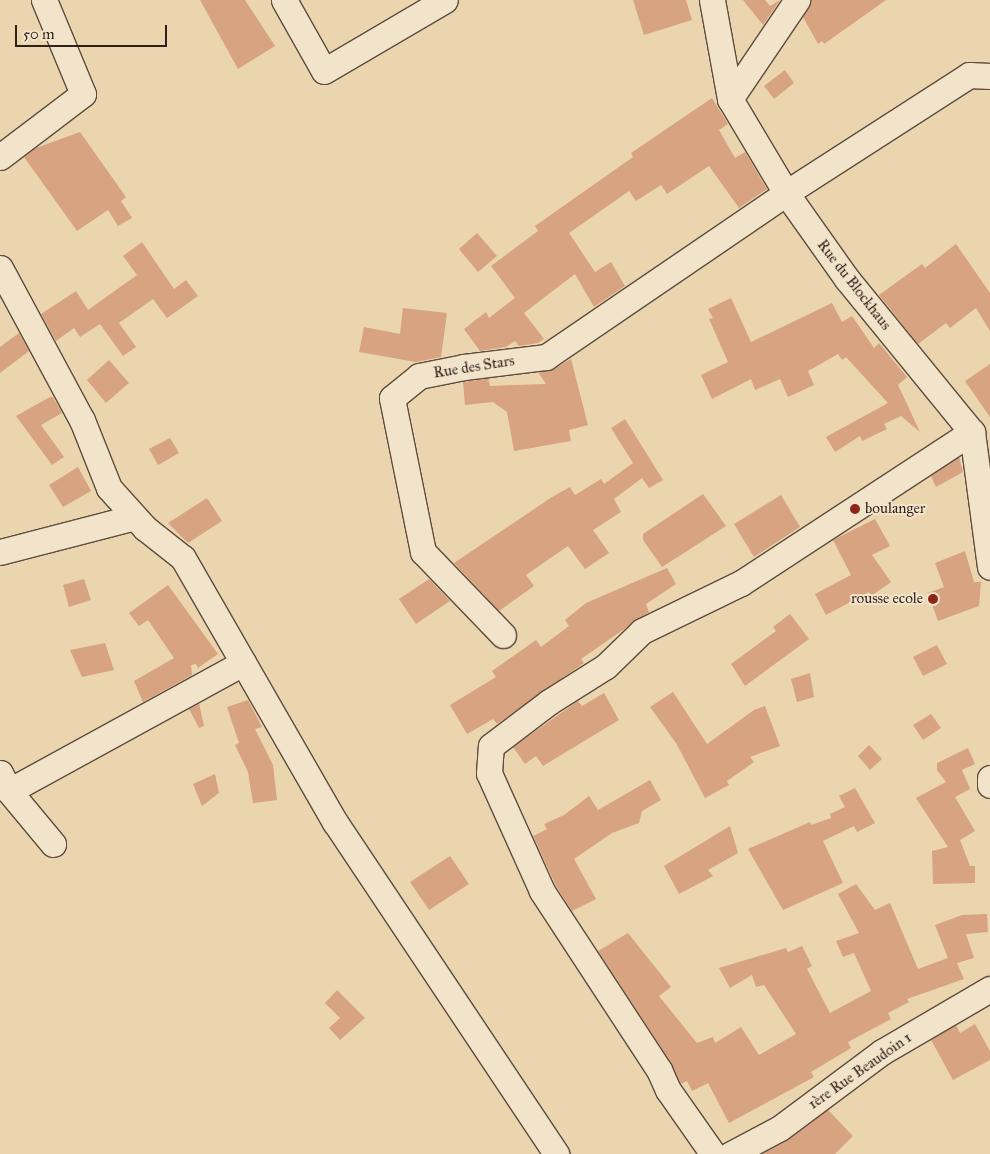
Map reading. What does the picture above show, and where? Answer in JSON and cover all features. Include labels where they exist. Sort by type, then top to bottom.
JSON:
[{"type":"street","points":[[0,157],[83,94],[44,0]]},
{"type":"street","points":[[284,0],[324,71],[445,0]]},
{"type":"street","name":"Rue du Blockhaus","points":[[712,0],[730,99],[786,193],[847,279],[972,432]]},
{"type":"street","points":[[730,99],[797,0]]},
{"type":"street","points":[[786,193],[969,75],[990,76]]},
{"type":"street","name":"Rue des Stars","points":[[503,635],[423,552],[392,398],[419,376],[464,367],[546,357],[786,193]]},
{"type":"street","points":[[0,268],[82,420],[109,488],[135,517],[183,558],[335,822],[556,1154]]},
{"type":"street","points":[[713,1154],[668,1090],[659,1070],[542,891],[489,773],[492,746],[550,702],[606,666],[642,631],[741,584],[972,432],[990,568]]},
{"type":"street","points":[[0,552],[135,517]]},
{"type":"street","points":[[53,844],[4,782],[243,663]]},
{"type":"street","points":[[990,778],[990,785]]},
{"type":"street","name":"1ère Rue Beaudoin 1","points":[[731,1154],[780,1128],[882,1052],[990,989]]},
{"type":"building","points":[[200,0],[245,0],[275,46],[238,69]]},
{"type":"building","points":[[633,0],[686,0],[692,20],[644,35]]},
{"type":"building","points":[[743,0],[765,0],[770,6],[780,0],[763,25]]},
{"type":"building","points":[[811,0],[886,0],[824,44],[822,41],[818,44],[803,17]]},
{"type":"building","points":[[785,70],[794,83],[774,99],[764,86]]},
{"type":"building","points":[[712,98],[728,124],[719,130],[735,158],[745,152],[767,189],[739,208],[709,166],[667,194],[661,185],[636,201],[629,191],[569,233],[595,272],[611,262],[625,286],[594,307],[575,274],[524,313],[544,339],[538,343],[519,346],[515,341],[506,347],[480,351],[464,329],[486,312],[489,318],[515,298],[491,266],[538,231],[535,226],[633,157],[631,153]]},
{"type":"building","points":[[80,132],[126,197],[121,201],[132,218],[118,226],[108,210],[77,231],[24,157],[36,148]]},
{"type":"building","points":[[477,233],[497,256],[478,272],[459,249]]},
{"type":"building","points":[[142,242],[174,289],[186,280],[198,296],[167,318],[153,299],[119,323],[136,347],[123,356],[100,324],[80,337],[74,328],[56,341],[41,314],[76,291],[88,310],[137,275],[123,256]]},
{"type":"building","points":[[956,244],[990,293],[990,331],[976,308],[950,328],[946,323],[918,344],[879,295],[922,264],[925,268]]},
{"type":"building","points":[[731,298],[751,342],[832,303],[842,322],[852,316],[874,348],[879,343],[907,377],[898,385],[920,432],[901,416],[884,424],[887,429],[862,441],[860,436],[835,452],[826,437],[888,403],[846,357],[842,360],[838,354],[808,371],[814,385],[788,397],[780,379],[755,390],[751,379],[712,399],[701,375],[728,362],[709,319],[713,318],[708,309]]},
{"type":"building","points":[[403,308],[447,313],[441,357],[416,362],[359,352],[364,327],[400,334]]},
{"type":"building","points":[[19,333],[29,351],[0,373],[0,347]]},
{"type":"building","points":[[571,359],[588,425],[569,430],[571,441],[514,451],[507,412],[493,402],[465,405],[463,382],[491,378],[486,382],[489,381],[490,386],[546,384],[538,372],[554,369]]},
{"type":"building","points":[[109,360],[129,383],[106,403],[87,380]]},
{"type":"building","points":[[990,364],[990,417],[965,381]]},
{"type":"building","points":[[53,397],[62,413],[41,425],[64,457],[52,465],[16,416]]},
{"type":"building","points":[[625,419],[663,480],[649,488],[642,478],[614,499],[621,512],[593,530],[609,553],[585,569],[568,546],[526,575],[534,586],[499,611],[454,563],[552,497],[570,487],[575,495],[601,479],[604,484],[633,463],[611,428]]},
{"type":"building","points":[[170,438],[179,453],[158,465],[149,449]]},
{"type":"building","points":[[959,457],[963,472],[936,487],[931,476]]},
{"type":"building","points":[[78,467],[91,491],[63,507],[49,485]]},
{"type":"building","points":[[703,494],[726,526],[662,567],[643,540],[643,534]]},
{"type":"building","points":[[781,495],[800,527],[754,557],[734,524]]},
{"type":"building","points":[[207,498],[222,521],[188,543],[168,523]]},
{"type":"building","points":[[875,519],[890,546],[872,555],[891,582],[871,596],[869,592],[826,615],[815,594],[851,575],[833,540]]},
{"type":"building","points":[[965,551],[974,582],[981,582],[979,606],[938,621],[928,593],[944,587],[935,563]]},
{"type":"building","points":[[667,568],[676,584],[646,604],[649,612],[581,659],[584,663],[497,724],[493,719],[467,734],[450,705],[496,677],[492,671],[536,640],[541,647],[569,626],[565,620],[586,603]]},
{"type":"building","points":[[84,579],[91,600],[69,607],[63,585]]},
{"type":"building","points":[[429,579],[450,601],[416,624],[399,599]]},
{"type":"building","points":[[168,585],[218,654],[198,668],[196,664],[191,665],[192,675],[143,702],[134,681],[174,658],[148,620],[139,626],[129,613]]},
{"type":"building","points":[[790,614],[809,639],[745,686],[731,664],[776,631],[773,627]]},
{"type":"building","points":[[105,643],[114,670],[82,677],[70,650]]},
{"type":"building","points":[[937,645],[947,664],[923,676],[913,657]]},
{"type":"building","points":[[810,673],[814,697],[797,702],[791,679]]},
{"type":"building","points":[[673,692],[707,744],[754,710],[765,706],[780,746],[750,757],[754,762],[727,781],[729,785],[705,798],[676,743],[650,707]]},
{"type":"building","points":[[604,693],[619,720],[543,766],[536,756],[525,764],[513,747],[578,701],[582,706]]},
{"type":"building","points":[[248,700],[262,727],[255,729],[273,765],[277,800],[253,803],[248,772],[235,745],[239,743],[227,707]]},
{"type":"building","points":[[199,703],[204,726],[199,728],[189,709]]},
{"type":"building","points":[[931,714],[941,728],[923,740],[913,725]]},
{"type":"building","points":[[869,745],[882,759],[870,770],[858,756]]},
{"type":"building","points":[[968,748],[975,764],[962,770],[970,789],[955,797],[975,831],[960,840],[970,866],[975,866],[975,883],[933,884],[932,851],[948,847],[916,798],[946,782],[937,770],[937,763]]},
{"type":"building","points":[[215,774],[219,793],[202,806],[193,784]]},
{"type":"building","points":[[650,780],[661,800],[642,811],[639,823],[612,833],[574,859],[596,899],[572,911],[556,886],[533,836],[547,829],[544,824],[564,815],[589,796],[598,810]]},
{"type":"building","points":[[855,788],[875,823],[857,832],[854,826],[823,841],[843,883],[783,910],[748,849],[810,822],[811,825],[831,818],[830,814],[845,807],[839,796]]},
{"type":"building","points":[[730,826],[738,853],[708,870],[713,876],[679,894],[664,866]]},
{"type":"building","points":[[450,856],[469,884],[429,910],[410,882]]},
{"type":"building","points":[[856,884],[875,910],[890,903],[918,969],[948,958],[935,925],[962,915],[987,914],[988,932],[966,934],[974,958],[957,963],[964,979],[907,999],[909,1002],[888,1013],[891,1019],[848,1042],[851,1048],[811,1072],[814,1077],[729,1123],[708,1083],[692,1091],[687,1081],[681,1084],[668,1058],[598,951],[628,933],[671,987],[659,996],[697,1043],[713,1037],[715,1043],[741,1027],[759,1055],[796,1034],[764,985],[756,987],[752,975],[730,988],[719,968],[786,948],[788,952],[802,946],[812,966],[807,969],[830,1013],[871,991],[854,953],[843,957],[836,941],[859,933],[838,894]]},
{"type":"building","points":[[337,990],[365,1018],[340,1040],[329,1028],[340,1018],[325,1003]]},
{"type":"building","points":[[975,1024],[990,1051],[990,1060],[953,1080],[931,1040],[956,1025],[960,1033]]},
{"type":"building","points":[[828,1110],[853,1136],[835,1154],[762,1154],[788,1140]]},
{"type":"place","name":"boulanger","points":[[855,509]]},
{"type":"place","name":"rousse ecole","points":[[933,599]]}]
